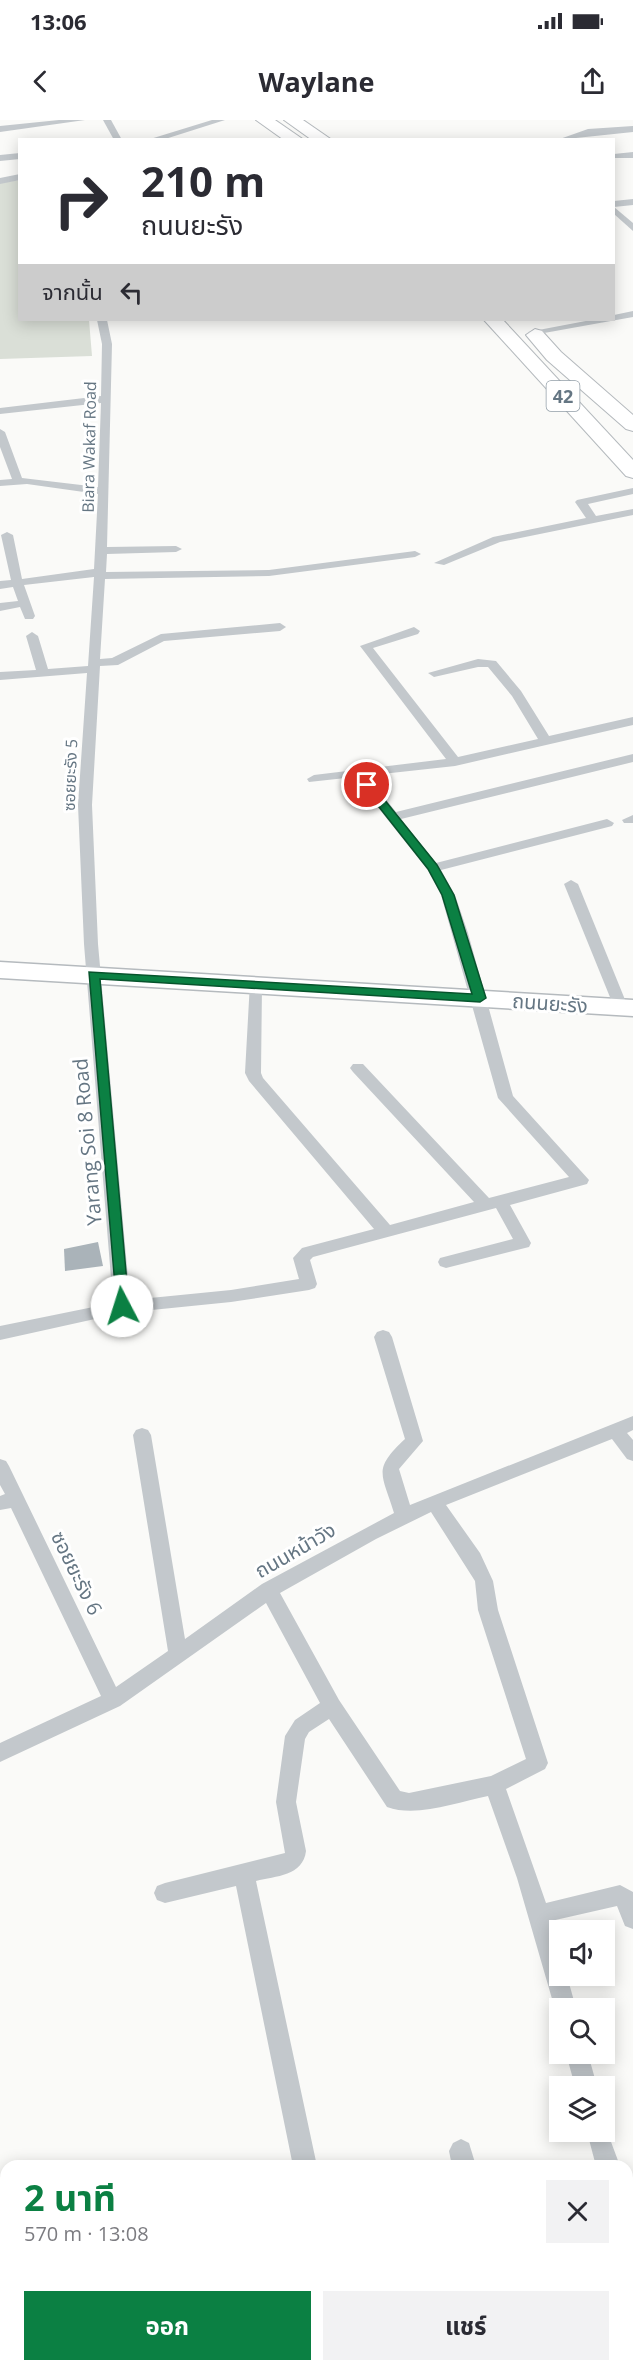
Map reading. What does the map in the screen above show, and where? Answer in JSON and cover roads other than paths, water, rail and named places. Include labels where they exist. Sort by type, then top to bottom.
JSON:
[{"type":"highway","points":[[264,120],[293,138]]},
{"type":"highway","points":[[292,120],[321,138]]},
{"type":"highway","points":[[494,321],[519,348],[564,414],[633,485]]},
{"type":"highway","name":"42","points":[[526,326],[554,356],[632,423]]},
{"type":"main road","name":"ถนนยะรัง","points":[[0,970],[627,1008]]},
{"type":"street","points":[[0,129],[81,120]]},
{"type":"street","points":[[106,120],[117,138]]},
{"type":"street","points":[[158,138],[222,120]]},
{"type":"street","points":[[568,138],[588,132],[633,129]]},
{"type":"street","points":[[618,155],[633,155]]},
{"type":"street","points":[[618,155],[633,166]]},
{"type":"street","points":[[0,158],[18,156]]},
{"type":"street","points":[[0,181],[18,177]]},
{"type":"street","points":[[615,204],[633,202]]},
{"type":"street","points":[[617,212],[633,213]]},
{"type":"street","points":[[617,212],[633,228]]},
{"type":"street","points":[[615,318],[633,314]]},
{"type":"street","name":"Biara Wakaf Road","points":[[99,574],[104,491],[104,399],[107,344],[102,321]]},
{"type":"street","points":[[526,326],[593,321]]},
{"type":"street","points":[[0,411],[104,399]]},
{"type":"street","points":[[0,432],[18,481]]},
{"type":"street","points":[[0,483],[18,481],[104,491]]},
{"type":"street","points":[[593,520],[581,502],[633,485]]},
{"type":"street","points":[[440,563],[497,539],[633,512]]},
{"type":"street","points":[[7,535],[17,582],[28,616]]},
{"type":"street","points":[[101,551],[176,549]]},
{"type":"street","points":[[0,585],[99,574],[269,573],[415,554]]},
{"type":"street","name":"ซอยยะรัง 5","points":[[94,975],[85,805],[99,574]]},
{"type":"street","points":[[0,607],[24,603]]},
{"type":"street","points":[[1,672],[43,673],[94,666],[114,662],[161,638],[280,627]]},
{"type":"street","points":[[414,632],[369,643],[366,646],[455,762]]},
{"type":"street","points":[[32,636],[43,673]]},
{"type":"street","points":[[434,673],[478,663],[492,664],[517,694],[545,740]]},
{"type":"street","points":[[314,779],[455,762],[633,721]]},
{"type":"street","points":[[392,817],[633,758]]},
{"type":"street","points":[[0,1333],[122,1306],[231,1296],[309,1284],[301,1258],[303,1254],[385,1230],[494,1204],[580,1180],[506,1098],[480,998],[448,895],[433,868],[367,785]]},
{"type":"street","points":[[433,868],[607,823]]},
{"type":"street","points":[[571,884],[627,1008]]},
{"type":"street","name":"Yarang Soi 8 Road","points":[[94,975],[122,1306]]},
{"type":"street","points":[[255,985],[254,1073],[256,1081],[385,1230]]},
{"type":"street","points":[[358,1068],[494,1204],[523,1243],[446,1262]]},
{"type":"street","points":[[383,1337],[414,1441],[392,1462],[390,1469],[404,1517]]},
{"type":"street","name":"ถนนหน้าวัง","points":[[0,1753],[113,1700],[269,1590],[369,1534],[434,1502],[633,1423]]},
{"type":"street","points":[[615,1430],[633,1454]]},
{"type":"street","points":[[142,1435],[178,1655]]},
{"type":"street","name":"ซอยยะรัง 6","points":[[0,1466],[8,1501],[113,1700]]},
{"type":"street","points":[[269,1590],[332,1706],[394,1800],[409,1803],[494,1785],[538,1763],[488,1610],[484,1581],[473,1559],[434,1502]]},
{"type":"street","points":[[165,1893],[288,1864],[295,1858],[296,1851],[286,1802],[295,1736],[302,1726],[332,1706]]},
{"type":"street","points":[[494,1785],[540,1914],[562,1998]]},
{"type":"street","points":[[244,1874],[304,2160]]},
{"type":"street","points":[[540,1914],[620,1895],[625,1898],[633,1919]]},
{"type":"street","points":[[601,2142],[606,2160]]}]
